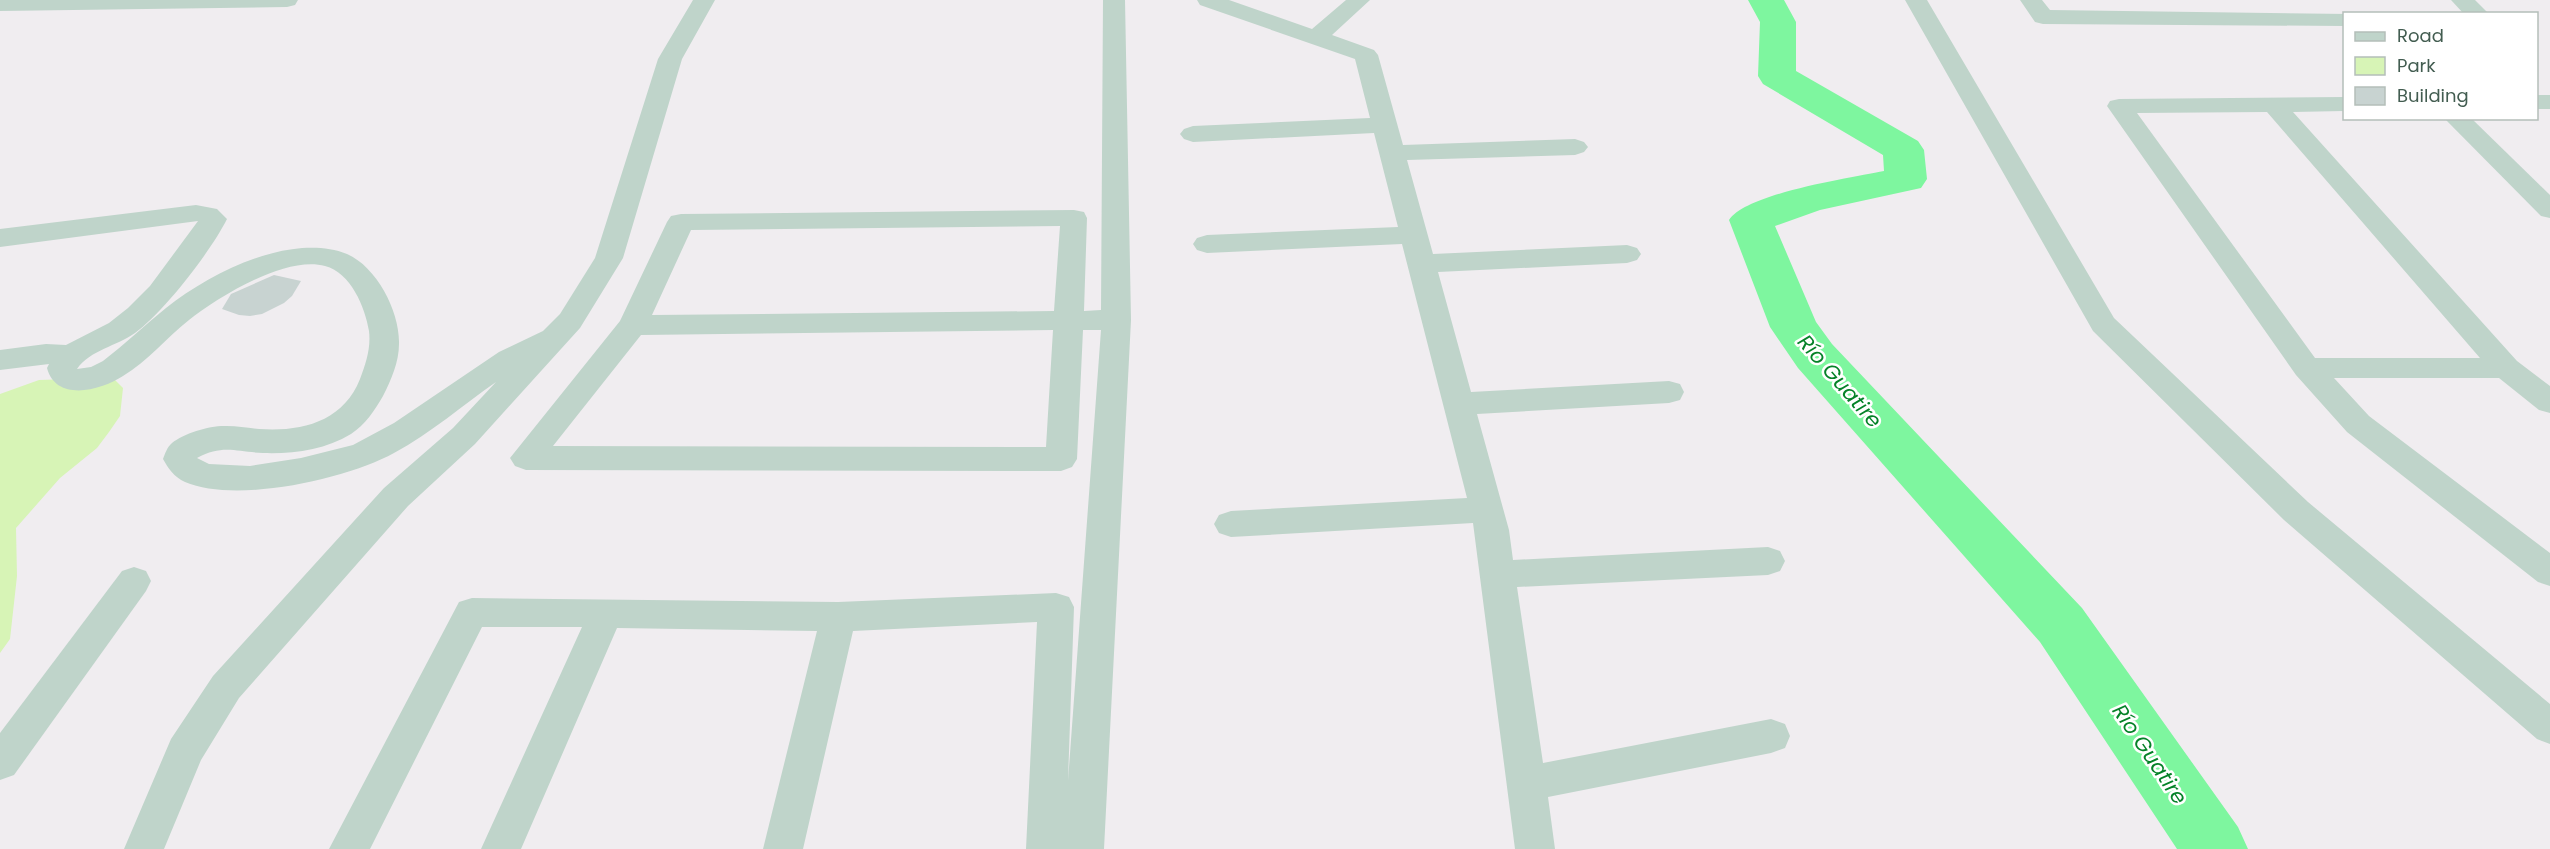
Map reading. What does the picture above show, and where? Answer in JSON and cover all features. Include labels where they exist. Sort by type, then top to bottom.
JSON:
[{"type":"street","points":[[0,4],[287,0]]},
{"type":"street","points":[[144,849],[185,751],[226,687],[396,497],[464,436],[570,321],[609,258],[670,59],[705,0]]},
{"type":"street","points":[[1084,849],[1116,320],[1114,0]]},
{"type":"street","points":[[1208,0],[1366,55],[1487,510],[1500,574],[1535,849]]},
{"type":"street","points":[[1316,38],[1359,0]]},
{"type":"street","points":[[1916,0],[2103,324],[2296,511],[2550,727]]},
{"type":"street","points":[[2031,0],[2043,17],[2342,19]]},
{"type":"street","points":[[2180,0],[2196,18]]},
{"type":"street","points":[[2319,0],[2342,19]]},
{"type":"street","points":[[2462,0],[2476,12]]},
{"type":"street","points":[[2273,104],[2505,368],[2550,402]]},
{"type":"street","points":[[2343,104],[2119,106],[2307,368],[2358,424],[2550,572]]},
{"type":"street","points":[[2458,120],[2550,210]]},
{"type":"street","points":[[1192,134],[1575,147]]},
{"type":"street","points":[[0,238],[184,214],[199,213],[211,216],[213,219],[208,229],[142,312],[125,327],[66,359],[62,368],[64,375],[70,380],[100,375],[113,369],[185,308],[240,276],[295,258],[318,257],[333,258],[343,263],[361,279],[372,296],[384,334],[385,355],[366,402],[357,414],[331,432],[278,442],[241,437],[217,438],[199,443],[182,452],[179,459],[188,471],[201,475],[237,478],[341,462],[383,445],[485,374],[532,346],[555,339]]},
{"type":"street","points":[[1074,218],[1061,459],[526,458],[633,325],[681,222],[1074,218]]},
{"type":"street","points":[[1207,244],[1627,254]]},
{"type":"street","points":[[633,325],[1116,320]]},
{"type":"street","points":[[0,360],[46,354],[72,355]]},
{"type":"street","points":[[2307,368],[2505,368]]},
{"type":"street","points":[[1458,404],[1669,392]]},
{"type":"street","points":[[1231,524],[1487,510]]},
{"type":"street","points":[[1500,574],[1768,561]]},
{"type":"street","points":[[0,763],[134,580]]},
{"type":"street","points":[[349,849],[472,612],[838,617],[1056,607],[1046,849]]},
{"type":"street","points":[[501,849],[606,613]]},
{"type":"street","points":[[783,849],[838,617]]},
{"type":"street","points":[[1525,784],[1771,736]]},
{"type":"green space","points":[[100,378],[115,380],[123,388],[120,416],[97,448],[60,478],[16,528],[17,576],[10,639],[0,653],[0,394],[39,380]]},
{"type":"building","points":[[274,275],[301,281],[292,296],[284,303],[262,314],[250,316],[222,309],[231,294]]},
{"type":"waterway","name":"Río Guatire","points":[[1766,0],[1778,22],[1777,76],[1903,150],[1906,179],[1809,199],[1751,220],[1794,327],[1815,356],[2061,625],[2215,849]]}]
